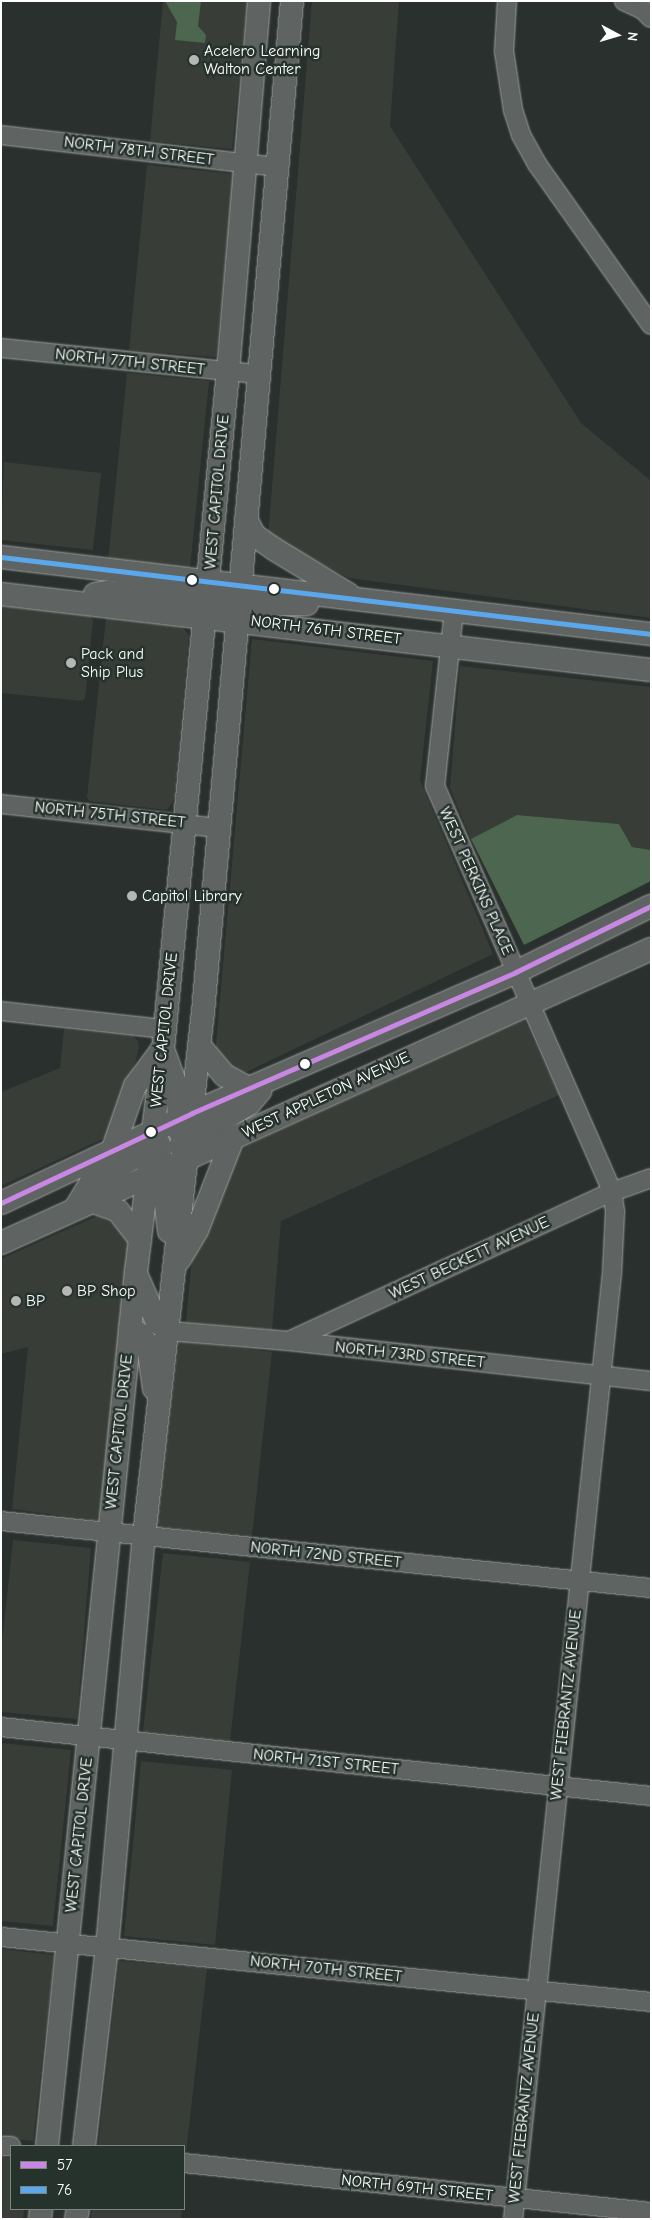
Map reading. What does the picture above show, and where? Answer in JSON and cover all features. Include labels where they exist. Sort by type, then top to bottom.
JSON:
[{"type":"main road","name":"WEST CAPITOL DRIVE","points":[[47,2145],[136,1272],[140,1239],[156,1155],[164,1039],[228,371],[259,1]]},
{"type":"main road","name":"WEST CAPITOL DRIVE","points":[[84,2145],[107,1948],[124,1740],[144,1536],[176,1260],[184,1135],[199,1045],[292,1]]},
{"type":"main road","points":[[246,519],[254,534],[274,550],[349,598]]},
{"type":"main road","name":"NORTH 76TH STREET","points":[[1,557],[207,599],[239,603],[450,645],[651,670]]},
{"type":"main road","name":"NORTH 76TH STREET","points":[[1,594],[65,601],[207,599],[239,603]]},
{"type":"main road","points":[[239,603],[317,604],[349,598],[651,634]]},
{"type":"main road","name":"WEST APPLETON AVENUE","points":[[1,1242],[83,1205],[248,1088],[516,972],[651,906]]},
{"type":"main road","points":[[176,912],[193,943],[206,951]]},
{"type":"main road","name":"WEST APPLETON AVENUE","points":[[184,1135],[234,1138],[651,949]]},
{"type":"main road","points":[[164,1039],[177,1088],[184,1135]]},
{"type":"main road","points":[[113,1149],[135,1086],[164,1039]]},
{"type":"main road","points":[[199,1045],[224,1075],[248,1088]]},
{"type":"main road","points":[[176,1260],[166,1222],[156,1155],[184,1135],[250,1103],[270,1079]]},
{"type":"main road","points":[[176,1260],[197,1230],[234,1138]]},
{"type":"main road","name":"WEST APPLETON AVENUE","points":[[1,1203],[113,1149],[156,1155]]},
{"type":"main road","points":[[83,1205],[118,1211],[140,1239]]},
{"type":"main road","points":[[136,1272],[154,1318],[168,1332]]},
{"type":"main road","points":[[130,1328],[141,1335],[148,1345],[159,1409]]},
{"type":"street","points":[[507,1],[506,68],[521,135],[542,171],[651,325]]},
{"type":"street","points":[[624,1],[647,10]]},
{"type":"street","name":"NORTH 78TH STREET","points":[[1,135],[276,167]]},
{"type":"street","name":"NORTH 77TH STREET","points":[[1,348],[259,374]]},
{"type":"street","name":"WEST PERKINS PLACE","points":[[454,611],[435,786],[612,1192]]},
{"type":"street","name":"NORTH 75TH STREET","points":[[1,804],[219,828]]},
{"type":"street","points":[[1,1011],[164,1039]]},
{"type":"street","name":"WEST BECKETT AVENUE","points":[[289,1341],[612,1192],[651,1178]]},
{"type":"street","name":"WEST FIEBRANTZ AVENUE","points":[[513,2219],[616,1233],[612,1192]]},
{"type":"street","name":"NORTH 73RD STREET","points":[[168,1332],[289,1341],[651,1381]]},
{"type":"street","name":"NORTH 72ND STREET","points":[[1,1521],[651,1588]]},
{"type":"street","name":"NORTH 71ST STREET","points":[[1,1727],[651,1796]]},
{"type":"street","name":"NORTH 70TH STREET","points":[[1,1937],[651,2002]]},
{"type":"street","name":"NORTH 69TH STREET","points":[[185,2163],[651,2212]]},
{"type":"shaded area","points":[[163,1],[247,1],[232,149],[150,141]]},
{"type":"shaded area","points":[[312,1],[399,1],[390,126],[581,423],[651,481],[651,618],[349,578],[268,536]]},
{"type":"shaded area","points":[[147,165],[234,174],[216,357],[129,350]]},
{"type":"shaded area","points":[[127,373],[209,381],[190,568],[108,560]]},
{"type":"shaded area","points":[[4,462],[101,473],[93,550],[1,540]]},
{"type":"shaded area","points":[[1,606],[90,616],[93,620],[85,699],[82,701],[1,693]]},
{"type":"shaded area","points":[[106,618],[182,627],[189,635],[174,800],[167,810],[89,801],[87,797]]},
{"type":"shaded area","points":[[252,639],[433,661],[420,780],[493,954],[238,1076],[215,1055]]},
{"type":"shaded area","points":[[460,666],[651,687],[651,850],[632,847],[619,824],[517,815],[471,839],[450,788]]},
{"type":"shaded area","points":[[524,1019],[559,1095],[281,1221],[272,1330],[186,1322],[192,1258],[233,1152]]},
{"type":"shaded area","points":[[64,1029],[133,1036],[138,1041],[139,1048],[117,1129],[109,1136],[1,1186],[1,1092],[60,1068]]},
{"type":"shaded area","points":[[97,1216],[124,1229],[131,1240],[101,1521],[12,1509],[28,1347],[1,1354],[1,1259]]},
{"type":"shaded area","points":[[179,1341],[272,1352],[252,1536],[156,1527]]},
{"type":"shaded area","points":[[13,1540],[91,1548],[77,1719],[1,1712],[1,1652]]},
{"type":"shaded area","points":[[163,1553],[250,1562],[230,1741],[143,1731]]},
{"type":"shaded area","points":[[1,1743],[71,1750],[53,1926],[1,1921]]},
{"type":"shaded area","points":[[141,1761],[232,1770],[215,1945],[124,1936]]},
{"type":"shaded area","points":[[1,1949],[54,1955],[33,2141],[1,2137]]},
{"type":"shaded area","points":[[119,1961],[207,1968],[186,2153],[185,2145],[98,2145]]},
{"type":"shaded area","points":[[1,2157],[10,2158],[10,2210],[24,2210],[23,2219],[1,2219]]},
{"type":"shaded area","points":[[92,2210],[182,2210],[181,2219],[91,2219]]},
{"type":"green space","points":[[165,1],[201,1],[198,26],[206,35],[205,43],[175,40],[177,22]]},
{"type":"green space","points":[[517,815],[619,824],[632,847],[651,850],[651,881],[524,945],[471,839]]},
{"type":"transit line","name":"76","points":[[1,557],[651,634]]},
{"type":"transit line","name":"57","points":[[1,1203],[192,1113],[516,972],[651,906]]},
{"type":"place","name":"Acelero Learning Walton Center","points":[[194,60]]},
{"type":"place","name":"Pack and Ship Plus","points":[[71,663]]},
{"type":"place","name":"Capitol Library","points":[[132,896]]},
{"type":"place","name":"BP Shop","points":[[67,1291]]},
{"type":"place","name":"BP","points":[[16,1301]]}]
